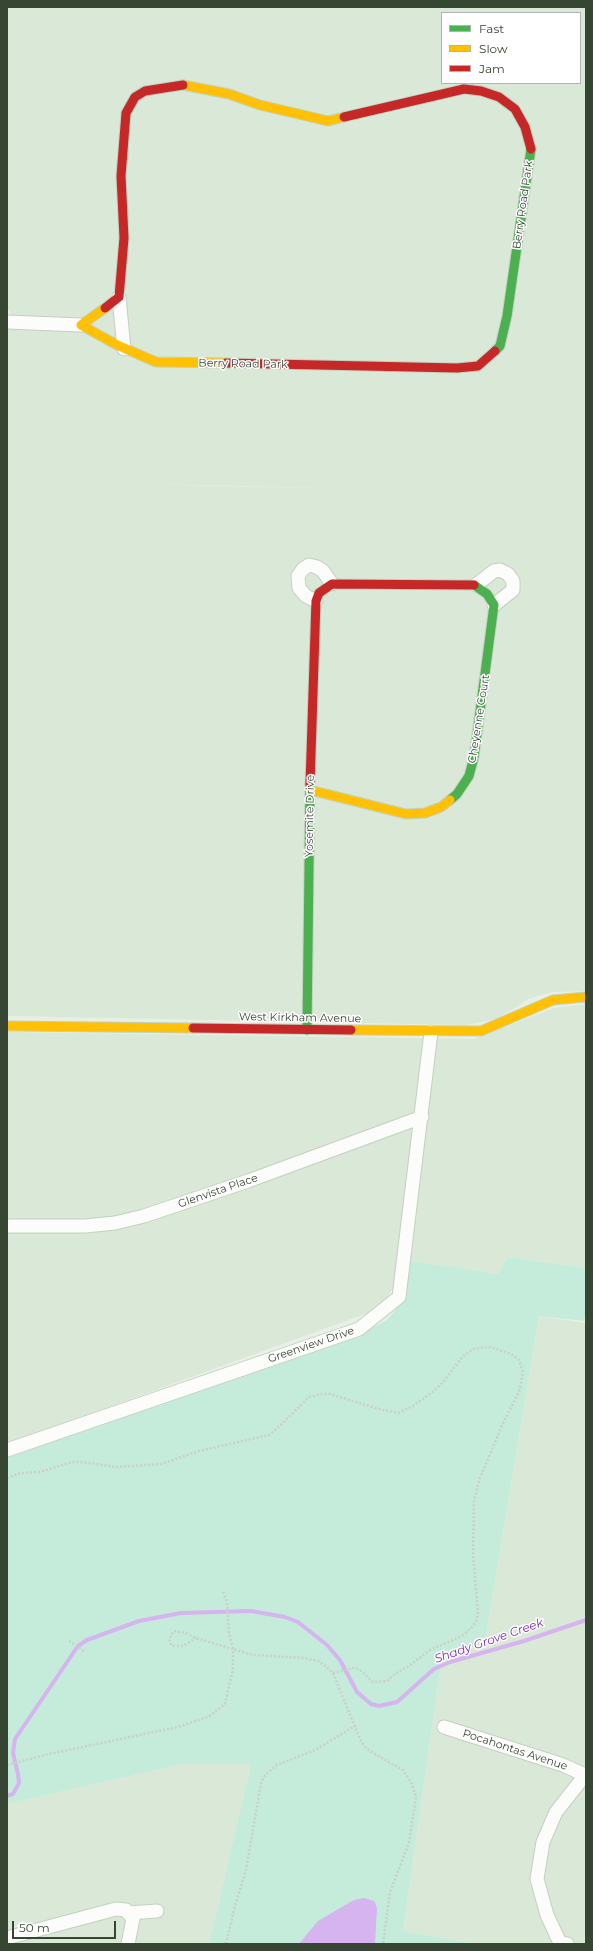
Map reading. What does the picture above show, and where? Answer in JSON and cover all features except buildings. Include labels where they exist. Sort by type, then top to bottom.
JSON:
[{"type":"street","name":"Berry Road Park","points":[[7,322],[81,325],[124,349],[156,362],[457,368],[478,366],[500,346],[507,316],[531,151],[525,127],[515,109],[499,97],[481,91],[464,89],[414,100],[385,109],[328,121],[260,105],[229,94],[183,85],[145,91],[135,97],[126,113],[121,176],[124,238],[119,297],[124,349]]},
{"type":"street","points":[[81,325],[119,297]]},
{"type":"street","points":[[332,584],[323,571],[317,567],[309,565],[303,569],[298,576],[299,588],[306,596],[317,597],[329,585],[332,584],[459,584],[476,585],[487,594],[494,605],[513,590],[513,581],[508,574],[500,570],[494,571],[476,585]]},
{"type":"street","name":"Yosemite Drive","points":[[307,1030],[310,790],[317,597]]},
{"type":"street","name":"Cheyenne Court","points":[[310,790],[406,814],[425,813],[441,807],[457,794],[469,776],[474,757],[494,605]]},
{"type":"street","name":"West Kirkham Avenue","points":[[7,1026],[431,1032],[481,1031],[553,1000],[586,997]]},
{"type":"street","name":"Greenview Drive","points":[[7,1450],[359,1329],[399,1297],[422,1117],[431,1032]]},
{"type":"street","name":"Glenvista Place","points":[[7,1226],[85,1226],[115,1223],[144,1216],[248,1181],[422,1117]]},
{"type":"street","name":"Pocahontas Avenue","points":[[444,1727],[563,1765],[586,1774]]},
{"type":"street","points":[[563,1943],[547,1915],[538,1880],[543,1842],[556,1812],[586,1774]]},
{"type":"street","points":[[7,1938],[116,1909],[126,1910],[132,1919],[128,1944]]},
{"type":"street","points":[[128,1913],[157,1911]]},
{"type":"path","points":[[7,1478],[21,1473],[39,1472],[72,1462],[83,1462],[116,1467],[161,1464],[198,1451],[269,1435],[309,1397],[322,1394],[330,1394],[379,1409],[398,1413],[413,1406],[435,1390],[444,1381],[463,1356],[473,1349],[490,1347],[511,1354],[519,1360],[522,1365],[522,1382],[519,1392],[504,1420],[480,1478],[474,1500],[473,1554],[478,1614],[476,1622],[462,1636],[430,1650],[409,1666],[396,1672],[387,1681],[373,1682],[359,1669],[353,1668],[333,1672]]},
{"type":"path","points":[[7,1765],[49,1754],[178,1727],[208,1717],[225,1704],[233,1669],[233,1649],[229,1633],[227,1602],[223,1592]]},
{"type":"path","points":[[196,1638],[183,1646],[172,1646],[169,1639],[174,1631],[186,1633],[196,1638],[253,1655],[305,1658],[318,1661],[333,1672],[365,1747],[403,1770],[412,1784],[416,1796],[409,1843],[390,1892],[383,1944]]},
{"type":"path","points":[[69,1641],[84,1651]]},
{"type":"path","points":[[226,1944],[235,1906],[246,1870],[261,1783],[265,1775],[277,1765],[315,1750],[355,1726]]},
{"type":"shaded area","points":[[7,7],[586,7],[586,991],[552,992],[528,999],[496,1019],[466,1025],[7,1016],[7,328],[10,328],[10,310],[7,310]],"holes":[[[109,483],[414,490],[218,486]]]},
{"type":"shaded area","points":[[586,1004],[586,1268],[508,1257],[499,1274],[398,1260],[393,1288],[386,1299],[373,1311],[7,1444],[7,1032],[474,1039],[554,1008]]},
{"type":"shaded area","points":[[508,1257],[586,1268],[586,1311],[584,1321],[539,1316],[485,1641],[441,1663],[403,1931],[478,1944],[209,1944],[251,1764],[183,1764],[7,1804],[7,1458],[372,1328],[387,1320],[403,1301],[411,1261],[498,1274]]},
{"type":"shaded area","points":[[539,1316],[586,1323],[586,1944],[478,1944],[403,1931],[441,1663],[485,1641]]},
{"type":"shaded area","points":[[183,1764],[251,1764],[209,1944],[7,1944],[7,1804]]},
{"type":"shaded area","points":[[364,1898],[374,1901],[377,1908],[375,1944],[299,1944],[318,1921],[354,1900]]},
{"type":"waterway","name":"Shady Grove Creek","points":[[7,1796],[13,1794],[19,1783],[13,1753],[15,1739],[78,1646],[87,1640],[139,1621],[181,1613],[251,1611],[285,1617],[298,1622],[327,1645],[340,1660],[357,1692],[371,1704],[379,1706],[397,1702],[434,1669],[450,1662],[524,1641],[586,1620]]},
{"type":"traffic: fast","points":[[495,351],[500,346],[507,316],[531,149]]},
{"type":"traffic: fast","points":[[450,800],[457,794],[469,776],[474,757],[494,605],[487,594],[474,585]]},
{"type":"traffic: fast","points":[[307,1030],[310,784]]},
{"type":"traffic: slow","points":[[183,85],[229,94],[260,105],[328,121],[344,117]]},
{"type":"traffic: slow","points":[[105,308],[81,325],[117,345],[156,362],[226,363]]},
{"type":"traffic: slow","points":[[310,790],[406,814],[425,813],[441,807],[450,800]]},
{"type":"traffic: slow","points":[[351,1030],[481,1031],[553,1000],[586,997]]},
{"type":"traffic: slow","points":[[7,1026],[193,1028]]},
{"type":"traffic: jam","points":[[105,308],[119,297],[124,238],[121,176],[126,113],[135,97],[145,91],[183,85]]},
{"type":"traffic: jam","points":[[344,117],[464,89],[481,91],[499,97],[515,109],[525,127],[531,149]]},
{"type":"traffic: jam","points":[[226,363],[457,368],[478,366],[495,351]]},
{"type":"traffic: jam","points":[[310,784],[316,601],[319,593],[332,584],[474,585]]},
{"type":"traffic: jam","points":[[193,1028],[351,1030]]}]
